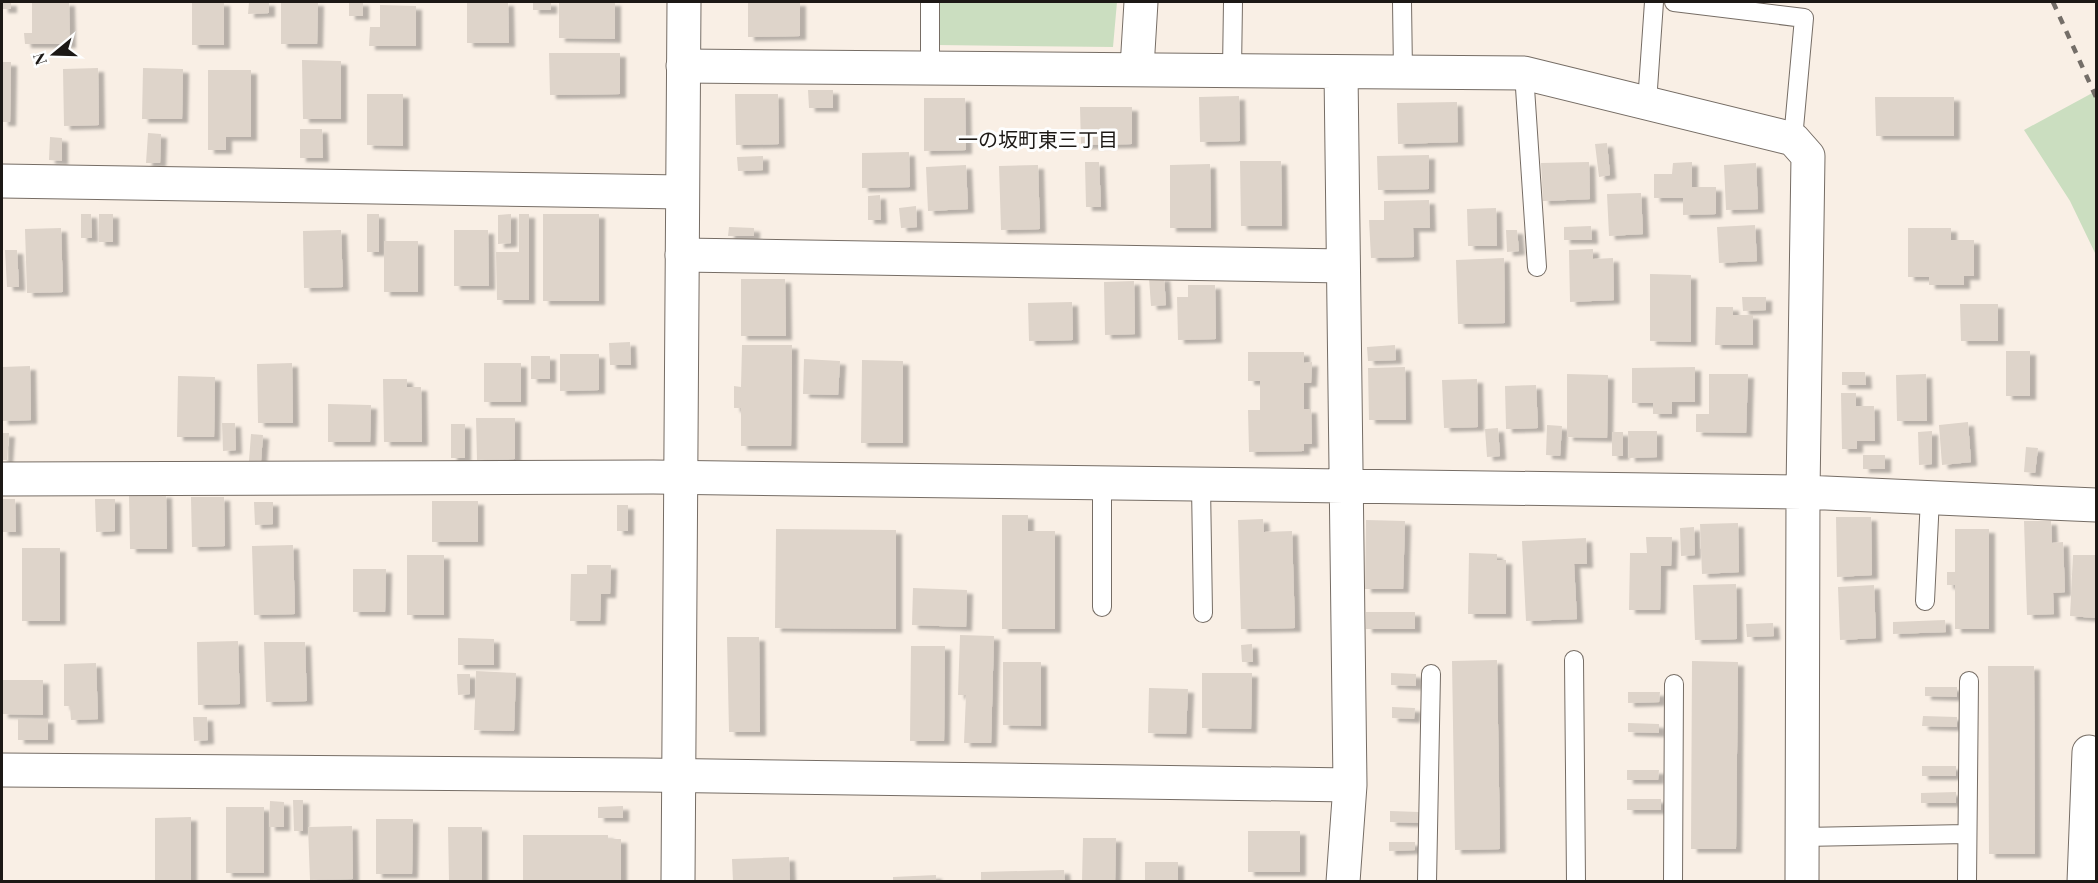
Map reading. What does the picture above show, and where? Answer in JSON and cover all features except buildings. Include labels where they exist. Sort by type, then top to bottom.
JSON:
[{"type":"street","points":[[678,882],[684,2]]},
{"type":"street","points":[[1137,68],[1141,2]]},
{"type":"street","points":[[683,66],[1524,73],[1793,139],[1808,156],[1803,492],[1802,882]]},
{"type":"street","points":[[1341,72],[1350,784],[1343,882]]},
{"type":"street","points":[[2,181],[682,192]]},
{"type":"street","points":[[682,255],[1343,266]]},
{"type":"street","points":[[2,479],[680,477],[1803,492],[2097,505]]},
{"type":"street","points":[[2084,882],[2089,752]]},
{"type":"street","points":[[2,770],[678,775],[1350,784]]},
{"type":"lane","points":[[930,2],[930,67]]},
{"type":"lane","points":[[1232,70],[1233,2]]},
{"type":"lane","points":[[1402,2],[1403,72]]},
{"type":"lane","points":[[1647,103],[1654,2]]},
{"type":"lane","points":[[1674,2],[1804,18],[1793,139]]},
{"type":"lane","points":[[1524,73],[1537,267]]},
{"type":"lane","points":[[1102,484],[1102,607]]},
{"type":"lane","points":[[1201,485],[1203,613]]},
{"type":"lane","points":[[1924,601],[1930,498]]},
{"type":"lane","points":[[1574,660],[1576,882]]},
{"type":"lane","points":[[1427,882],[1431,674]]},
{"type":"lane","points":[[1967,882],[1969,681]]},
{"type":"lane","points":[[1674,684],[1674,882]]},
{"type":"lane","points":[[1802,837],[1967,834]]},
{"type":"green space","points":[[939,2],[1117,2],[1113,47],[937,45]]},
{"type":"green space","points":[[2096,91],[2096,255],[2070,201],[2024,130]]},
{"type":"railway","points":[[2053,2],[2096,97]]},
{"type":"district","name":"一の坂町東三丁目","points":[[1038,138]]}]
